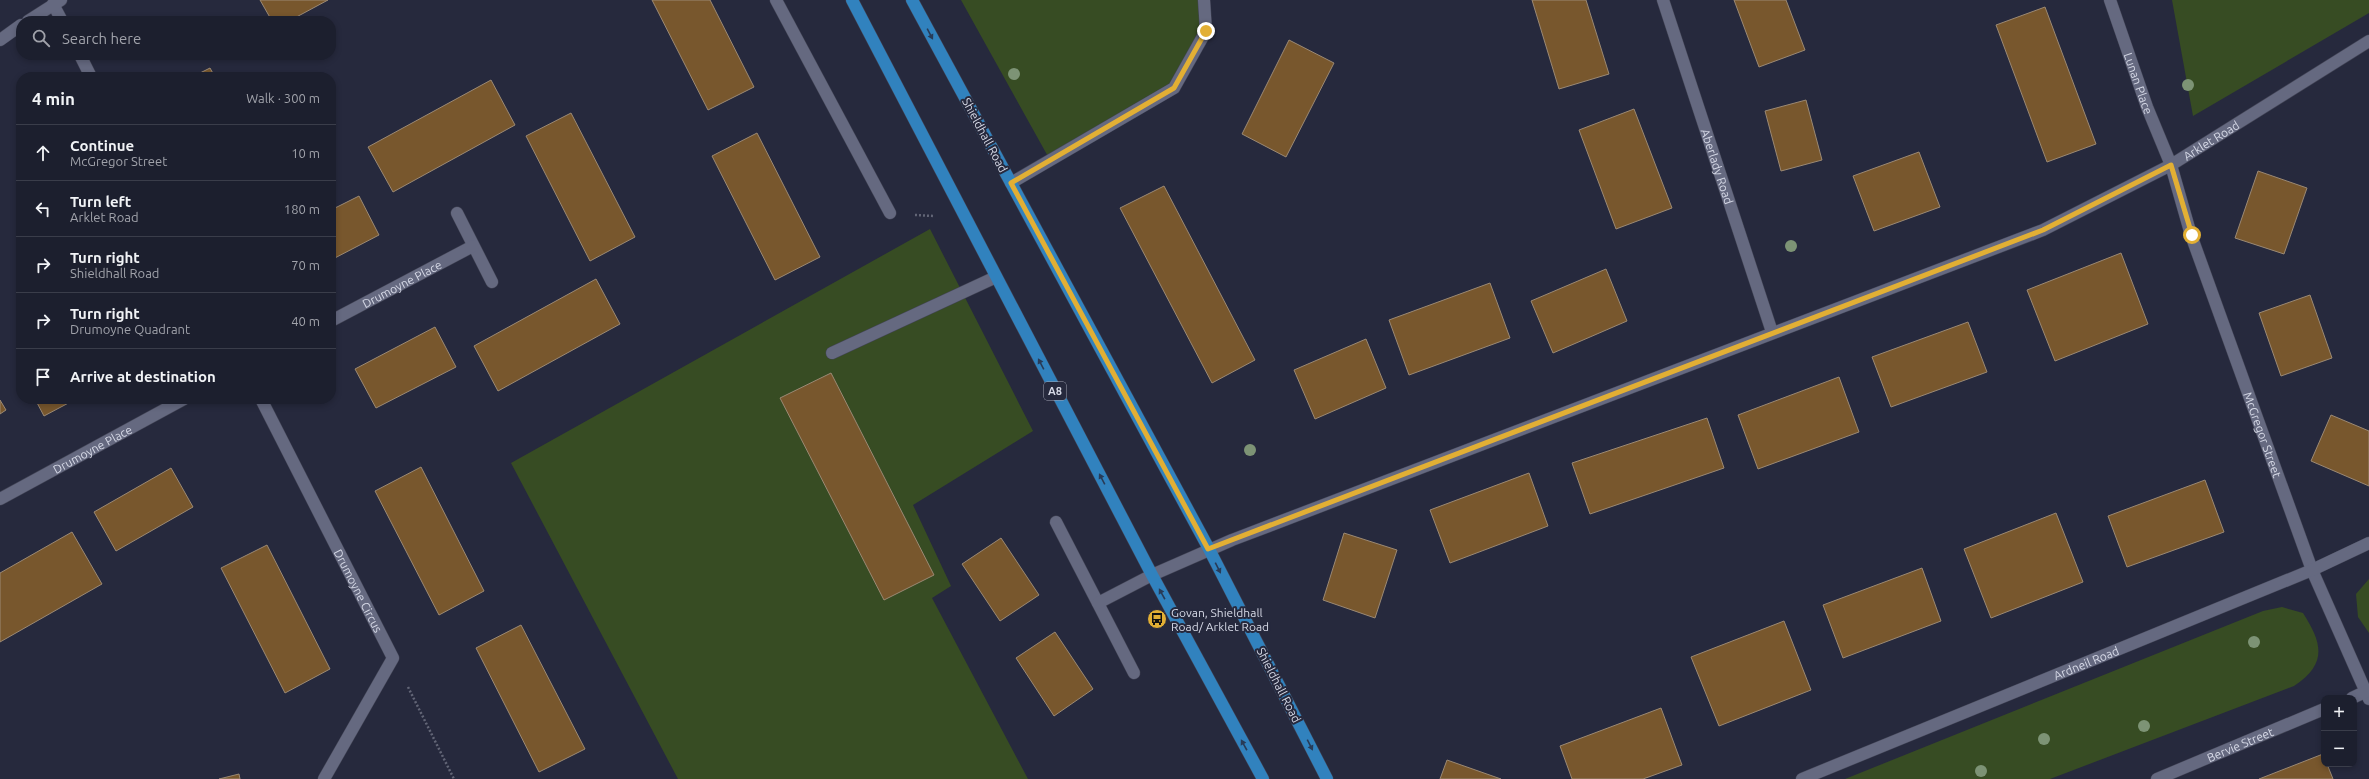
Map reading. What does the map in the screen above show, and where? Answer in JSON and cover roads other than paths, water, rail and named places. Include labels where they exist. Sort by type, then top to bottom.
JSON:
[{"type":"main road","name":"A8","points":[[852,0],[1152,575],[1263,779]]},
{"type":"main road","name":"Shieldhall Road","points":[[912,0],[1208,549],[1327,779]]},
{"type":"street","points":[[776,0],[890,213]]},
{"type":"street","points":[[1011,183],[1174,88],[1206,31],[1204,0]]},
{"type":"street","name":"Aberlady Road","points":[[1663,0],[1772,332]]},
{"type":"street","name":"Lunan Place","points":[[2110,0],[2147,107],[2171,165]]},
{"type":"street","points":[[36,16],[57,2],[61,16]]},
{"type":"street","points":[[0,40],[16,29]]},
{"type":"street","name":"Arklet Road","points":[[1098,603],[1152,575],[1208,549],[1772,332],[2043,230],[2171,165],[2369,41]]},
{"type":"street","points":[[82,60],[88,72]]},
{"type":"street","name":"McGregor Street","points":[[2171,165],[2192,235],[2312,570],[2368,694]]},
{"type":"street","points":[[457,213],[492,282]]},
{"type":"street","name":"Drumoyne Place","points":[[336,318],[473,246]]},
{"type":"street","points":[[832,354],[996,277]]},
{"type":"street","name":"Drumoyne Place","points":[[0,499],[175,404]]},
{"type":"street","name":"Drumoyne Circus","points":[[264,404],[393,658],[324,779]]},
{"type":"street","points":[[1056,522],[1134,673]]},
{"type":"street","name":"Ardneil Road","points":[[1802,779],[2312,570],[2369,543]]},
{"type":"street","points":[[2357,697],[2368,694]]},
{"type":"street","name":"Bervie Street","points":[[2157,779],[2321,710]]},
{"type":"place","name":"Govan, Shieldhall Road/ Arklet Road","points":[[1157,619]]}]
